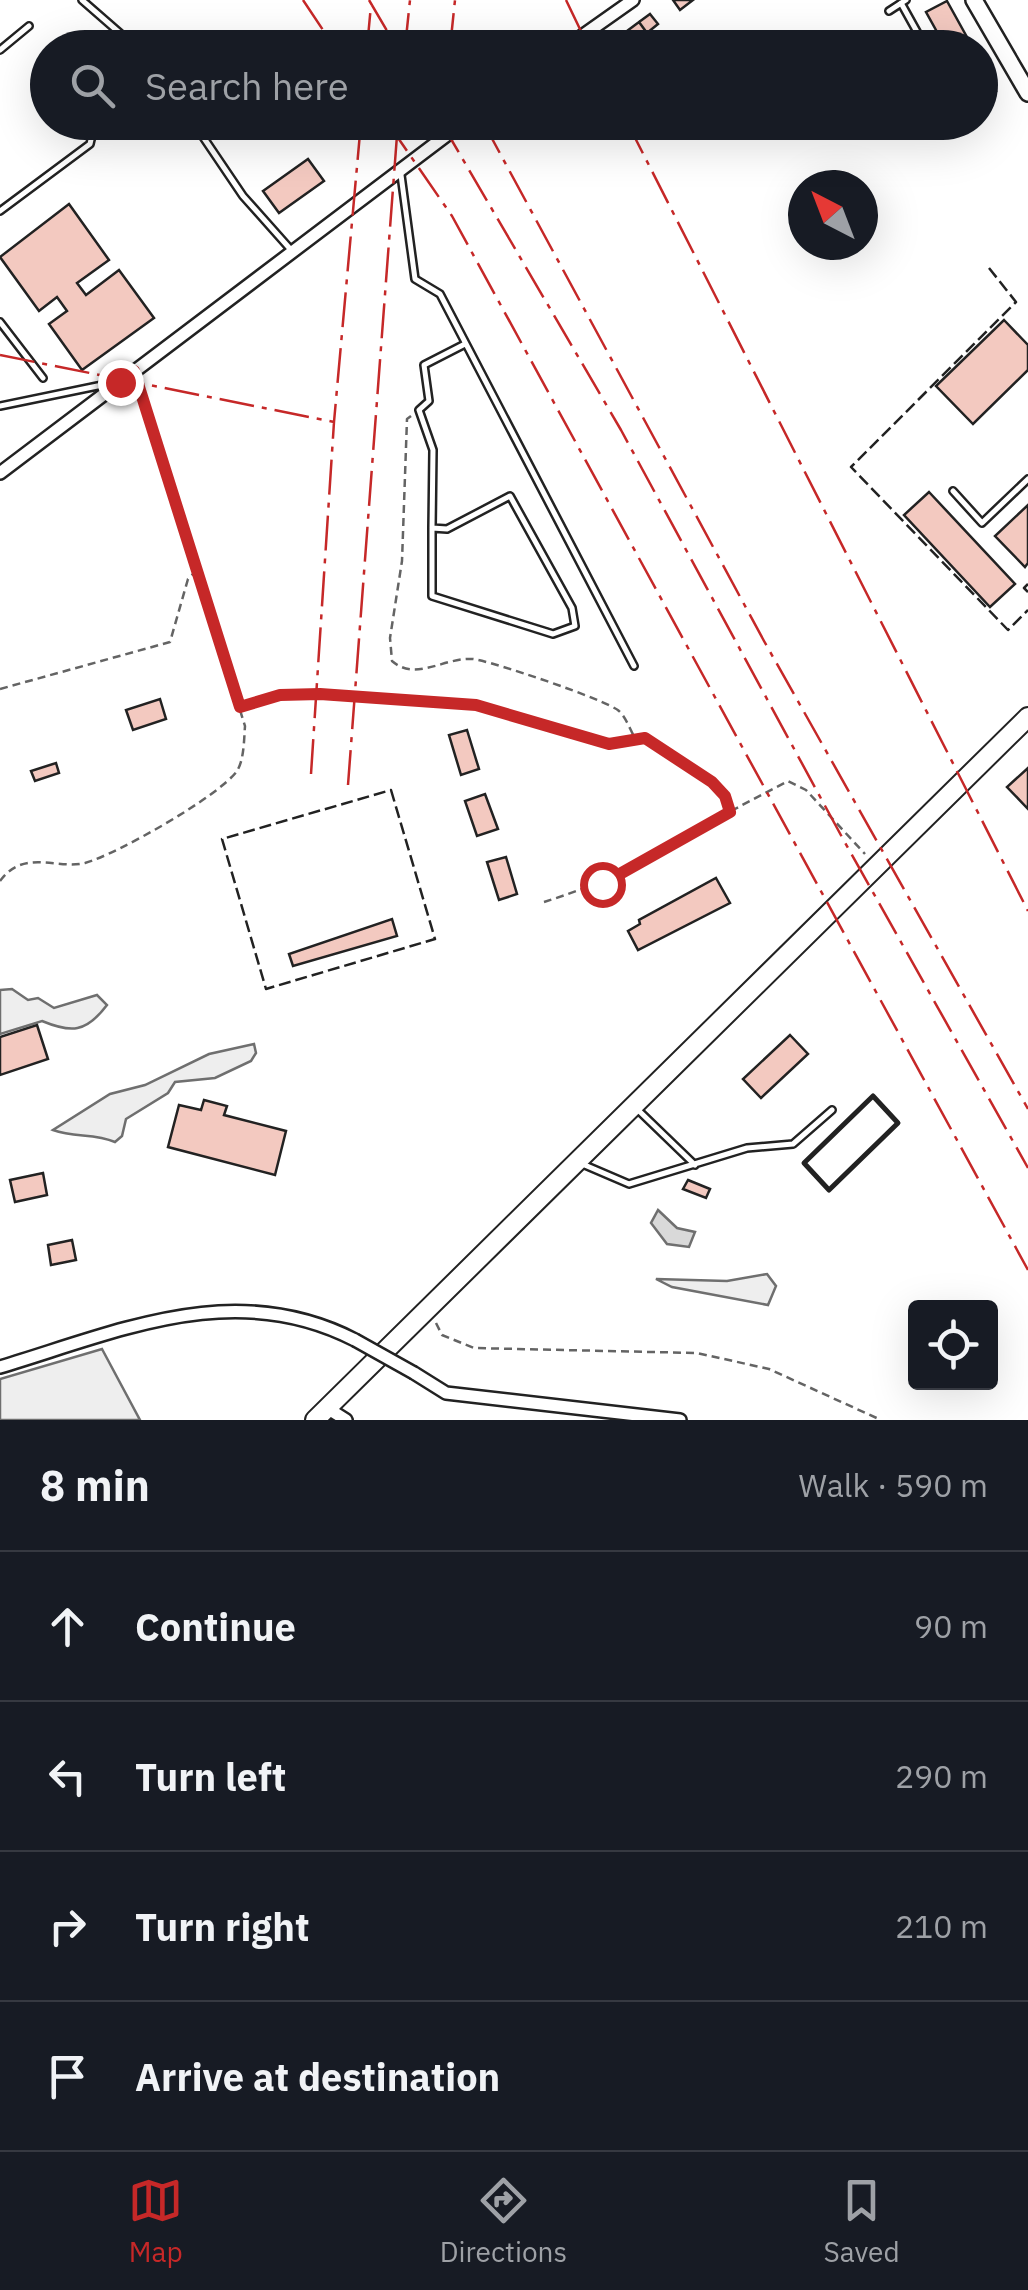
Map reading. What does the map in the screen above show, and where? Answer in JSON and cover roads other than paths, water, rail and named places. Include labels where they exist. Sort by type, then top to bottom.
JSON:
[{"type":"main road","points":[[321,1414],[1028,718]]},
{"type":"street","points":[[590,30],[633,0]]},
{"type":"street","points":[[974,0],[993,30]]},
{"type":"street","points":[[998,39],[1025,82]]},
{"type":"street","points":[[0,474],[441,140]]},
{"type":"street","points":[[0,1367],[130,1326],[214,1312],[296,1314],[355,1340],[446,1393],[680,1420]]},
{"type":"street","points":[[321,1414],[346,1420]]},
{"type":"lane","points":[[82,0],[116,30]]},
{"type":"lane","points":[[889,10],[904,2],[917,30]]},
{"type":"lane","points":[[0,50],[30,26]]},
{"type":"lane","points":[[0,211],[91,140]]},
{"type":"lane","points":[[205,140],[243,196],[292,251]]},
{"type":"lane","points":[[400,172],[416,278],[440,294],[634,666]]},
{"type":"lane","points":[[0,322],[44,378]]},
{"type":"lane","points":[[432,528],[447,529],[510,496],[572,608],[576,626],[553,634],[432,596],[432,528],[433,450],[418,410],[429,400],[424,365],[464,344]]},
{"type":"lane","points":[[0,406],[120,382]]},
{"type":"lane","points":[[953,490],[982,522],[1028,480]]},
{"type":"lane","points":[[634,1106],[695,1165]]},
{"type":"lane","points":[[577,1162],[629,1184],[747,1148],[792,1144],[832,1110]]}]
